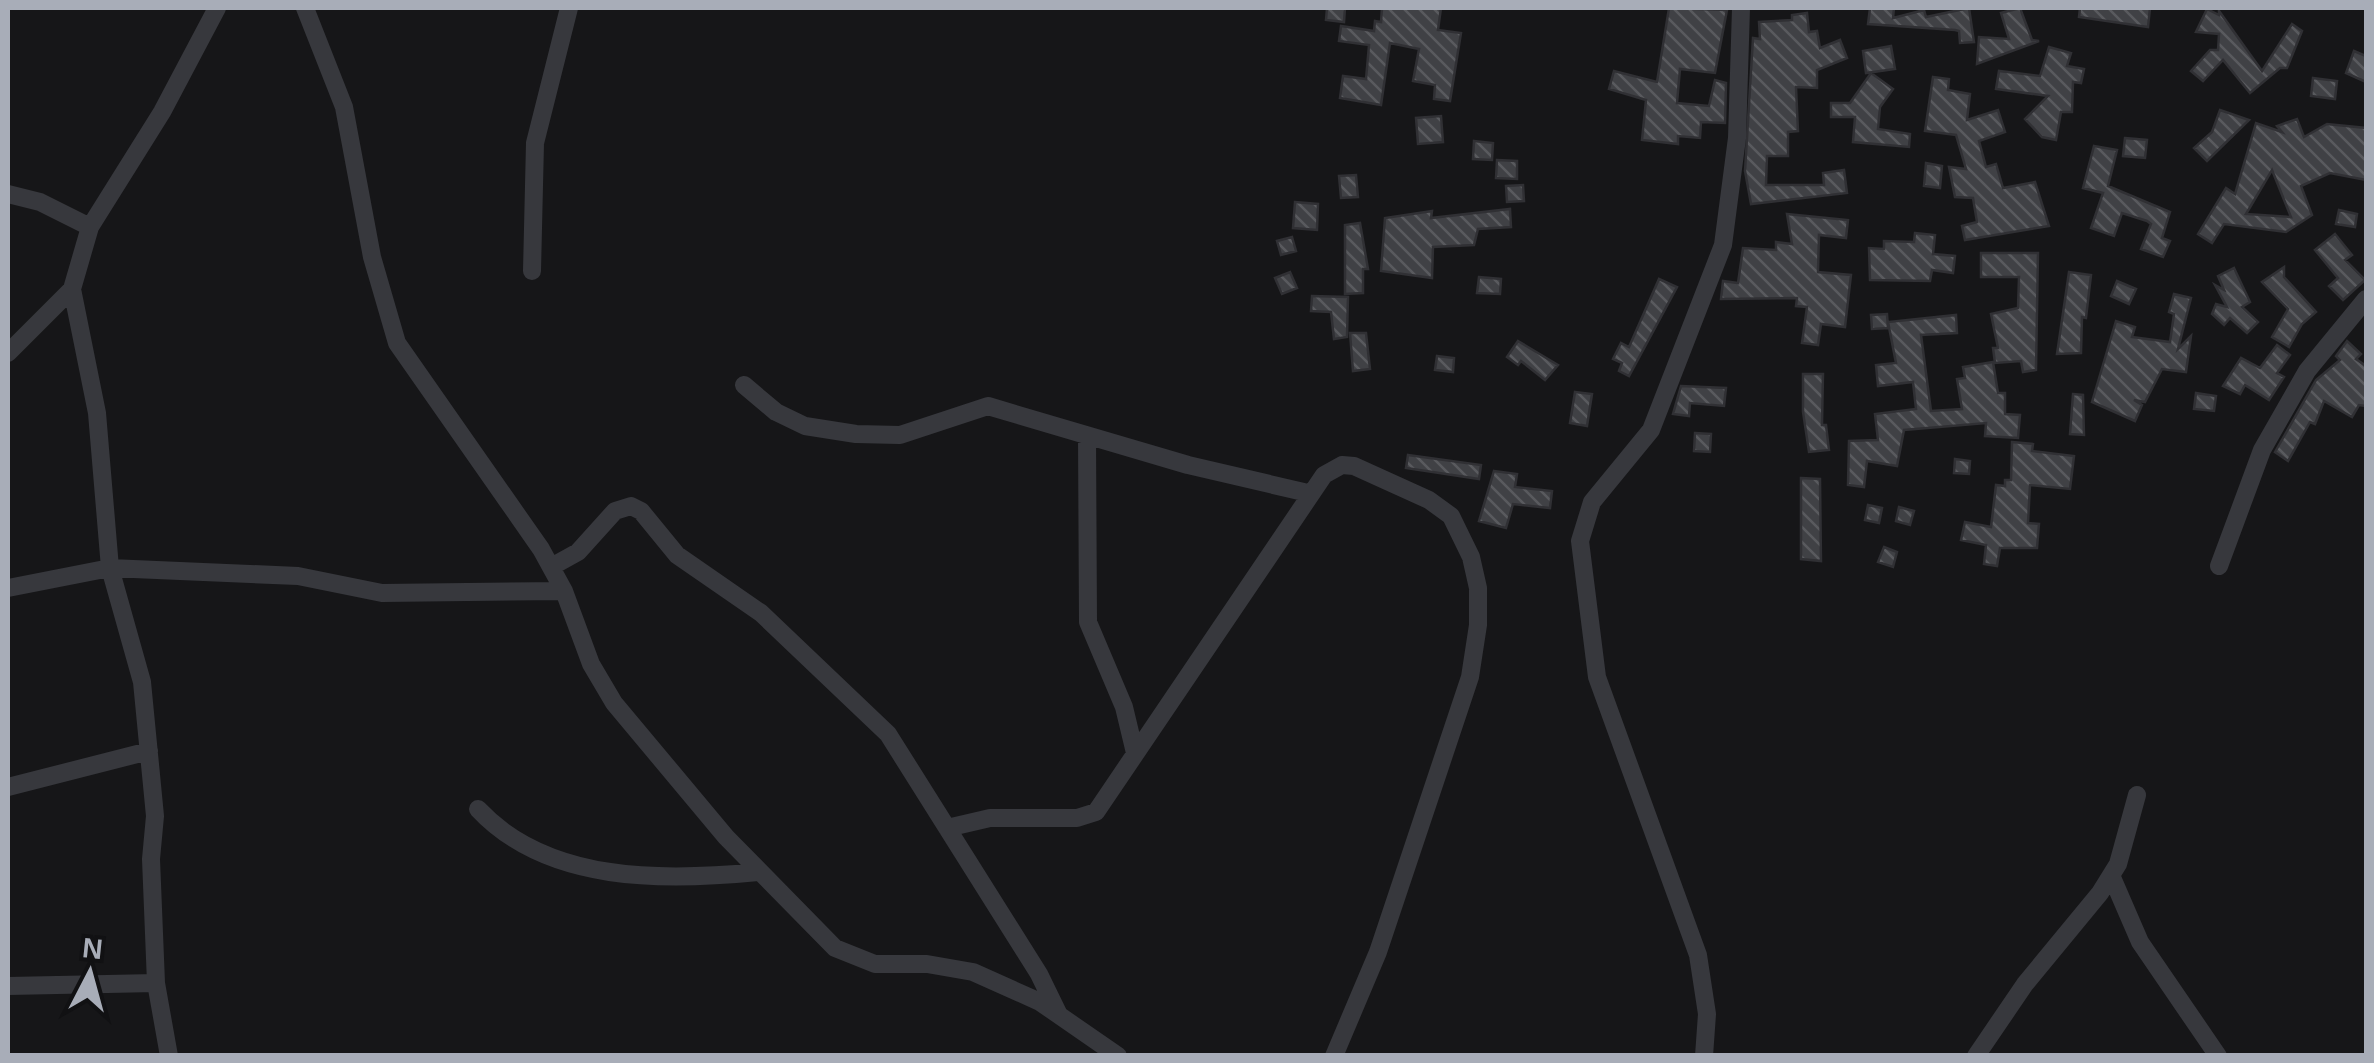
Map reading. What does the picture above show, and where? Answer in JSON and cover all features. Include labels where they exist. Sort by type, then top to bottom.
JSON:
[{"type":"street","points":[[169,1056],[156,984],[154,816],[142,682],[110,568],[96,412],[72,289],[90,227],[162,112],[217,8]]},
{"type":"street","points":[[306,8],[344,108],[372,257],[397,344],[550,566],[564,591],[591,664],[614,703],[758,872],[814,930],[856,960],[973,972],[1058,1014],[1118,1056]]},
{"type":"street","points":[[532,271],[534,143],[569,8]]},
{"type":"street","points":[[1704,1056],[1707,1014],[1698,955],[1597,676],[1589,644],[1580,541],[1592,502],[1651,430],[1724,245],[1737,138],[1741,8]]},
{"type":"street","points":[[8,194],[40,202],[90,227]]},
{"type":"street","points":[[8,353],[72,289]]},
{"type":"street","points":[[2219,566],[2262,450],[2306,371],[2366,298]]},
{"type":"street","points":[[744,386],[789,419],[856,434],[916,432],[988,406],[1308,493]]},
{"type":"street","points":[[1087,434],[1088,622],[1124,707],[1135,753]]},
{"type":"street","points":[[947,828],[990,818],[1089,816],[1104,804],[1135,753],[1232,617],[1308,493],[1335,468],[1354,466],[1439,506],[1458,527],[1478,588],[1476,640],[1460,710],[1378,952],[1334,1056]]},
{"type":"street","points":[[550,566],[578,552],[615,511],[631,506],[641,511],[678,555],[752,606],[861,704],[897,746],[1039,974],[1058,1014]]},
{"type":"street","points":[[8,588],[110,568],[298,576],[382,593],[564,591]]},
{"type":"street","points":[[8,787],[149,750]]},
{"type":"street","points":[[1976,1056],[2111,875],[2137,795]]},
{"type":"street","points":[[478,809],[489,821],[534,847],[604,870],[669,880],[758,872]]},
{"type":"street","points":[[2111,875],[2140,942],[2218,1056]]},
{"type":"street","points":[[8,986],[156,984]]},
{"type":"building","points":[[1327,8],[1345,8],[1344,22],[1326,20]]},
{"type":"building","points":[[1382,8],[1441,8],[1438,30],[1461,33],[1450,101],[1434,99],[1435,85],[1413,81],[1419,49],[1390,43],[1381,105],[1340,98],[1343,76],[1366,79],[1369,45],[1339,41],[1341,26],[1374,31],[1375,21],[1381,22]]},
{"type":"building","points":[[1669,8],[1727,10],[1715,73],[1680,69],[1677,103],[1709,106],[1715,80],[1726,83],[1725,123],[1701,122],[1700,138],[1678,136],[1678,144],[1642,140],[1646,100],[1609,89],[1614,71],[1657,82]]},
{"type":"building","points":[[1870,8],[1894,8],[1893,18],[1924,10],[1926,17],[1969,8],[1974,42],[1960,43],[1959,31],[1955,30],[1868,24]]},
{"type":"building","points":[[2020,8],[2032,40],[2039,41],[1977,64],[1979,37],[2009,39],[2001,13]]},
{"type":"building","points":[[2080,8],[2150,8],[2148,27],[2079,17]]},
{"type":"building","points":[[2207,9],[2219,15],[2219,11],[2262,71],[2292,24],[2302,31],[2287,68],[2280,68],[2250,93],[2223,60],[2203,81],[2191,71],[2210,50],[2218,50],[2219,34],[2196,32]]},
{"type":"building","points":[[1807,13],[1809,32],[1817,31],[1820,48],[1840,40],[1847,58],[1817,70],[1817,88],[1796,87],[1798,131],[1788,132],[1788,156],[1767,156],[1766,185],[1824,185],[1823,173],[1844,170],[1847,193],[1751,204],[1745,171],[1753,38],[1760,39],[1759,22],[1792,20],[1792,15]]},
{"type":"building","points":[[1891,46],[1895,69],[1866,73],[1863,51]]},
{"type":"building","points":[[2049,47],[2071,53],[2067,66],[2084,69],[2081,83],[2073,82],[2072,112],[2061,112],[2056,140],[2042,137],[2025,119],[2048,96],[1996,89],[1999,71],[2040,76]]},
{"type":"building","points":[[2354,51],[2366,56],[2366,82],[2346,73]]},
{"type":"building","points":[[1871,73],[1893,89],[1880,107],[1878,129],[1910,134],[1909,147],[1853,142],[1855,117],[1831,117],[1831,103],[1850,103]]},
{"type":"building","points":[[1933,77],[1949,79],[1948,90],[1970,94],[1967,120],[1998,110],[2005,132],[1979,141],[1986,167],[1996,164],[2003,188],[2035,182],[2049,226],[1965,240],[1962,226],[1977,222],[1973,198],[1955,197],[1949,167],[1966,169],[1956,135],[1925,131]]},
{"type":"building","points":[[2313,78],[2337,81],[2335,99],[2311,96]]},
{"type":"building","points":[[2220,110],[2249,120],[2207,161],[2194,148],[2212,132]]},
{"type":"building","points":[[1441,116],[1443,142],[1418,144],[1416,118]]},
{"type":"building","points":[[2297,119],[2304,137],[2327,124],[2366,128],[2366,180],[2330,173],[2301,186],[2312,215],[2286,232],[2224,224],[2212,243],[2198,234],[2226,188],[2235,194],[2256,123],[2282,132],[2277,126]],"holes":[[[2272,170],[2291,217],[2246,214]]]},
{"type":"building","points":[[2125,138],[2147,140],[2145,158],[2123,156]]},
{"type":"building","points":[[1474,141],[1493,143],[1492,160],[1473,159]]},
{"type":"building","points":[[2094,146],[2117,150],[2108,186],[2170,212],[2162,238],[2170,241],[2163,257],[2141,249],[2151,224],[2147,221],[2122,213],[2114,236],[2091,228],[2103,193],[2083,188]]},
{"type":"building","points":[[1497,160],[1517,161],[1517,179],[1496,178]]},
{"type":"building","points":[[1926,163],[1942,166],[1940,188],[1924,186]]},
{"type":"building","points":[[1356,175],[1358,197],[1341,198],[1339,176]]},
{"type":"building","points":[[1523,185],[1524,201],[1507,202],[1506,186]]},
{"type":"building","points":[[1295,202],[1318,204],[1317,230],[1293,228]]},
{"type":"building","points":[[1510,209],[1511,227],[1478,229],[1474,245],[1433,247],[1432,278],[1381,271],[1385,218],[1432,211],[1431,218]]},
{"type":"building","points":[[2339,210],[2357,214],[2355,227],[2336,224]]},
{"type":"building","points":[[1787,214],[1848,220],[1846,238],[1819,235],[1818,272],[1851,275],[1845,327],[1821,324],[1818,345],[1802,343],[1807,307],[1796,306],[1797,298],[1721,299],[1723,281],[1738,283],[1743,248],[1776,250],[1776,242],[1792,244]]},
{"type":"building","points":[[1360,223],[1368,269],[1363,269],[1363,293],[1345,294],[1345,225]]},
{"type":"building","points":[[1915,233],[1935,235],[1933,254],[1955,256],[1953,273],[1932,270],[1930,281],[1870,280],[1869,248],[1884,249],[1884,241],[1914,242]]},
{"type":"building","points":[[2335,234],[2352,255],[2345,260],[2365,280],[2343,300],[2329,286],[2338,278],[2315,250]]},
{"type":"building","points":[[1292,237],[1296,251],[1281,255],[1277,241]]},
{"type":"building","points":[[1981,253],[2038,253],[2036,370],[2023,372],[2021,361],[1995,363],[1993,348],[1998,348],[1991,314],[2018,308],[2019,277],[1981,277]]},
{"type":"building","points":[[2284,267],[2284,277],[2316,312],[2302,324],[2289,347],[2272,337],[2288,309],[2262,282]]},
{"type":"building","points":[[2234,268],[2250,302],[2242,307],[2258,322],[2247,333],[2230,318],[2224,325],[2212,314],[2216,304],[2227,307],[2215,285],[2224,290],[2218,276]]},
{"type":"building","points":[[1290,272],[1297,288],[1282,294],[1275,278]]},
{"type":"building","points":[[2069,272],[2091,275],[2086,318],[2082,317],[2081,353],[2057,354]]},
{"type":"building","points":[[1479,277],[1501,279],[1500,294],[1477,293]]},
{"type":"building","points":[[1659,279],[1677,287],[1629,376],[1619,371],[1622,363],[1613,359],[1621,343],[1629,347]]},
{"type":"building","points":[[2117,281],[2136,289],[2129,304],[2111,296]]},
{"type":"building","points":[[2174,294],[2191,298],[2178,349],[2191,336],[2186,372],[2162,369],[2145,402],[2134,400],[2142,405],[2135,421],[2092,402],[2116,321],[2135,327],[2132,337],[2170,342],[2174,314],[2169,312]]},
{"type":"building","points":[[1312,296],[1348,297],[1347,337],[1334,339],[1331,312],[1311,311]]},
{"type":"building","points":[[1887,314],[1888,328],[1872,329],[1871,315]]},
{"type":"building","points":[[1956,315],[1957,333],[1921,335],[1931,411],[1962,409],[1957,379],[1965,378],[1963,367],[1993,362],[1998,393],[2005,393],[2005,414],[2020,415],[2018,438],[1985,436],[1986,423],[1904,430],[1897,466],[1867,461],[1864,487],[1848,485],[1849,441],[1878,440],[1875,414],[1916,409],[1913,382],[1878,386],[1876,365],[1896,363],[1888,322]]},
{"type":"building","points":[[1350,333],[1366,333],[1370,369],[1353,371]]},
{"type":"building","points":[[1518,341],[1558,365],[1545,380],[1521,361],[1518,365],[1507,357]]},
{"type":"building","points":[[2347,341],[2361,354],[2356,359],[2366,366],[2366,406],[2359,405],[2352,417],[2324,401],[2315,424],[2310,422],[2288,461],[2275,452],[2316,380],[2340,360],[2336,356]]},
{"type":"building","points":[[2277,345],[2290,355],[2277,373],[2284,377],[2269,400],[2245,385],[2240,394],[2223,386],[2241,358],[2260,368]]},
{"type":"building","points":[[1437,356],[1454,358],[1453,372],[1435,370]]},
{"type":"building","points":[[1803,374],[1823,374],[1822,425],[1826,425],[1829,450],[1809,452]]},
{"type":"building","points":[[1681,386],[1726,388],[1724,406],[1690,403],[1689,416],[1673,414]]},
{"type":"building","points":[[1575,392],[1592,394],[1587,426],[1570,423]]},
{"type":"building","points":[[2196,393],[2216,396],[2214,411],[2194,409]]},
{"type":"building","points":[[2073,394],[2083,395],[2084,435],[2070,434]]},
{"type":"building","points":[[1695,433],[1711,434],[1710,452],[1694,451]]},
{"type":"building","points":[[2012,442],[2033,444],[2032,451],[2074,456],[2070,489],[2030,485],[2028,523],[2039,524],[2037,548],[2000,548],[1997,566],[1984,564],[1986,545],[1961,540],[1965,522],[1991,527],[1996,485],[2005,486],[2005,480],[2011,480]]},
{"type":"building","points":[[1408,455],[1481,465],[1479,479],[1406,468]]},
{"type":"building","points":[[1955,459],[1970,461],[1969,474],[1954,473]]},
{"type":"building","points":[[1494,471],[1517,474],[1515,487],[1552,491],[1550,508],[1513,504],[1506,528],[1479,521]]},
{"type":"building","points":[[1801,478],[1820,479],[1821,561],[1801,559]]},
{"type":"building","points":[[1868,505],[1882,508],[1879,523],[1865,520]]},
{"type":"building","points":[[1899,507],[1914,511],[1910,525],[1896,521]]},
{"type":"building","points":[[1884,547],[1897,552],[1893,567],[1878,562]]}]
